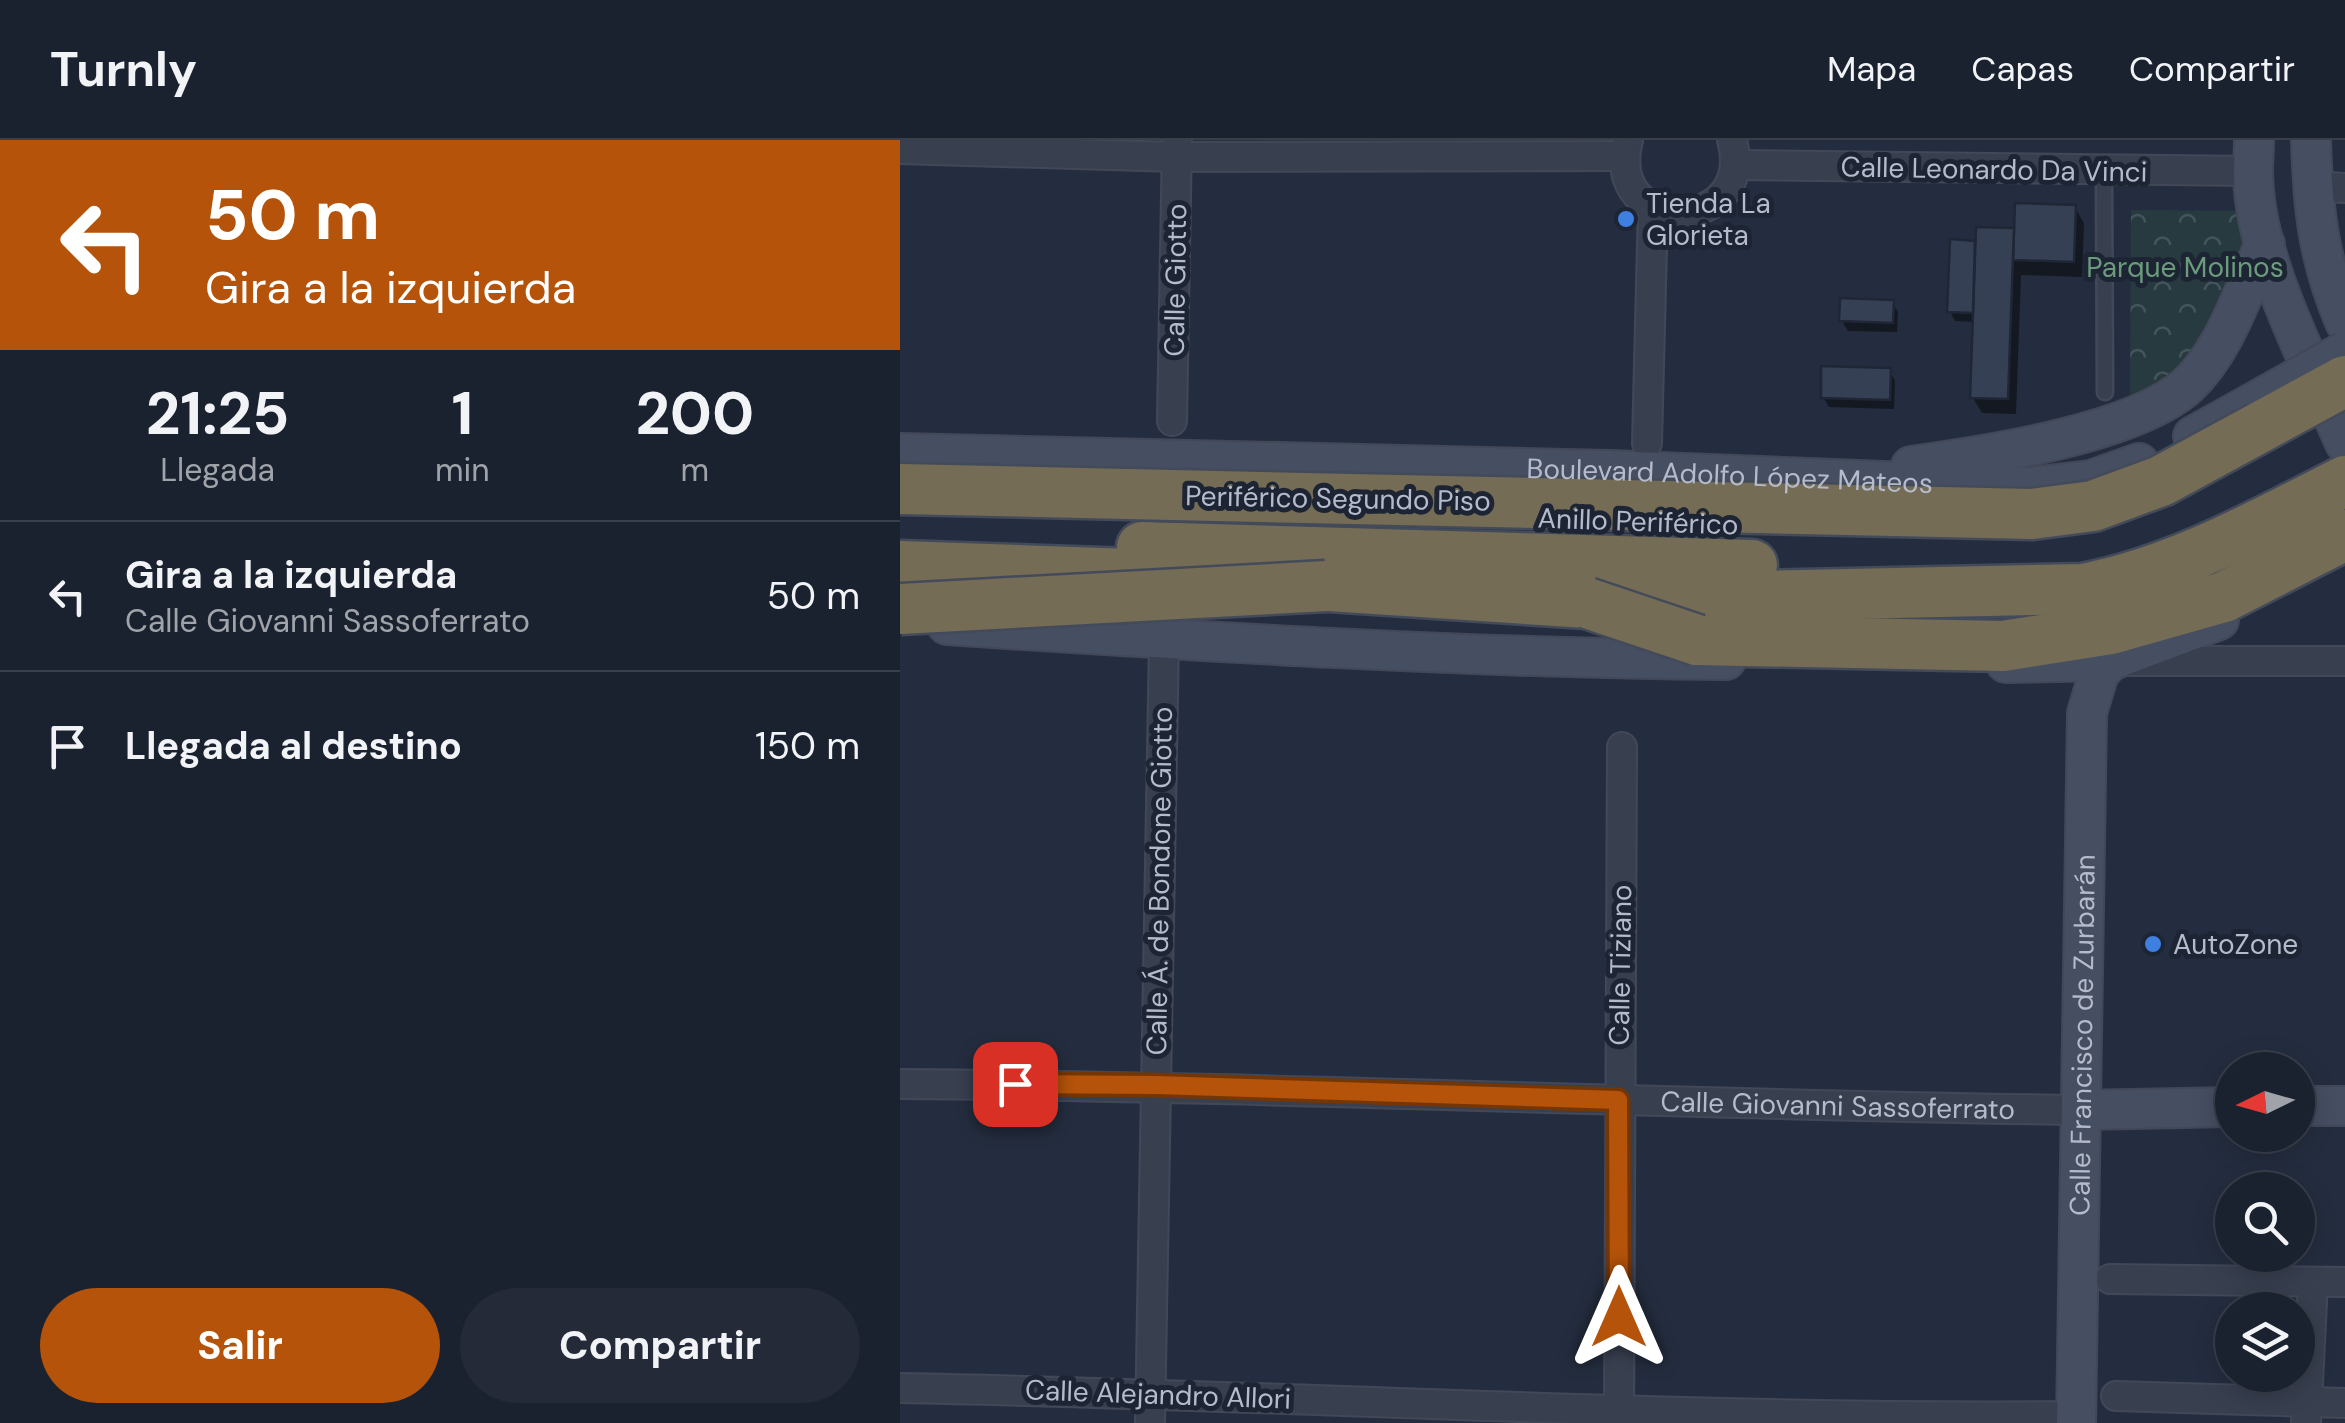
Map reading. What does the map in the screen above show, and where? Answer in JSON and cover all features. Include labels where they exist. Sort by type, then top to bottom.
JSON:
[{"type":"highway","name":"Periférico Segundo Piso","points":[[900,491],[2032,514],[2094,506],[2161,480],[2345,381]]},
{"type":"highway","name":"Anillo Periférico","points":[[900,491],[2031,535],[2097,528],[2157,506],[2275,416],[2345,404]]},
{"type":"highway","name":"Anillo Periférico","points":[[900,540],[2028,574],[2122,565],[2202,539],[2334,478]]},
{"type":"highway","points":[[900,569],[1134,572],[1586,604],[1710,597],[2083,590],[2126,581],[2208,551],[2334,478]]},
{"type":"highway","points":[[1586,604],[1697,640],[2004,646],[2111,628],[2224,597],[2345,535]]},
{"type":"highway","points":[[906,621],[1326,586]]},
{"type":"main road","points":[[2311,140],[2329,187],[2317,239],[2329,284],[2345,322]]},
{"type":"main road","points":[[2253,156],[2265,244],[2283,301],[2345,443]]},
{"type":"main road","points":[[1761,478],[1914,466],[2012,450],[2088,431],[2152,408],[2187,385],[2213,354],[2265,244]]},
{"type":"main road","name":"Boulevard Adolfo López Mateos","points":[[900,453],[1609,470],[2032,487],[2091,480],[2275,416],[2345,351]]},
{"type":"main road","points":[[906,621],[1164,640],[1626,659],[2110,661],[2226,617],[2345,554]]},
{"type":"main road","name":"Calle Francisco de Zurbarán","points":[[2076,1420],[2087,714],[2098,673],[2110,661]]},
{"type":"main road","points":[[2315,1106],[2345,1106]]},
{"type":"main road","name":"Calle Giovanni Sassoferrato","points":[[2081,1110],[2215,1108]]},
{"type":"street","name":"Calle Giotto","points":[[1172,421],[1177,148]]},
{"type":"street","points":[[900,149],[1626,148],[1630,185],[1653,207],[1674,214],[1695,212],[1714,203],[1729,186],[1734,152]]},
{"type":"street","name":"Calle Leonardo Da Vinci","points":[[1734,152],[2104,172],[2253,156]]},
{"type":"street","points":[[1647,443],[1653,207]]},
{"type":"street","name":"Calle Á. de Bondone Giotto","points":[[1150,1423],[1164,640]]},
{"type":"street","points":[[2110,661],[2345,661]]},
{"type":"street","name":"Calle Tiziano","points":[[1619,1416],[1622,747]]},
{"type":"street","name":"Calle Giovanni Sassoferrato","points":[[900,1084],[1156,1085],[2081,1110]]},
{"type":"street","points":[[2110,1279],[2345,1282]]},
{"type":"street","points":[[2306,1413],[2312,1282]]},
{"type":"street","name":"Calle Alejandro Allori","points":[[900,1388],[1150,1392],[1619,1416],[2076,1420]]},
{"type":"street","points":[[2116,1396],[2306,1413],[2345,1404]]},
{"type":"lane","points":[[2104,172],[2105,392]]},
{"type":"green space","name":"Parque Molinos","points":[[2131,210],[2249,211],[2250,257],[2206,349],[2130,407]]},
{"type":"building","points":[[2015,203],[2076,205],[2074,262],[2013,260]]},
{"type":"building","points":[[1976,227],[2014,228],[2008,399],[1970,398]]},
{"type":"building","points":[[1950,239],[1975,241],[1973,313],[1947,312]]},
{"type":"building","points":[[1840,298],[1894,300],[1893,323],[1839,321]]},
{"type":"building","points":[[1821,366],[1891,368],[1890,400],[1821,398]]},
{"type":"place","name":"Tienda La Glorieta","points":[[1626,219]]},
{"type":"place","name":"AutoZone","points":[[2153,944]]},
{"type":"route","points":[[1015,1084],[1618,1100],[1619,1317]]}]
